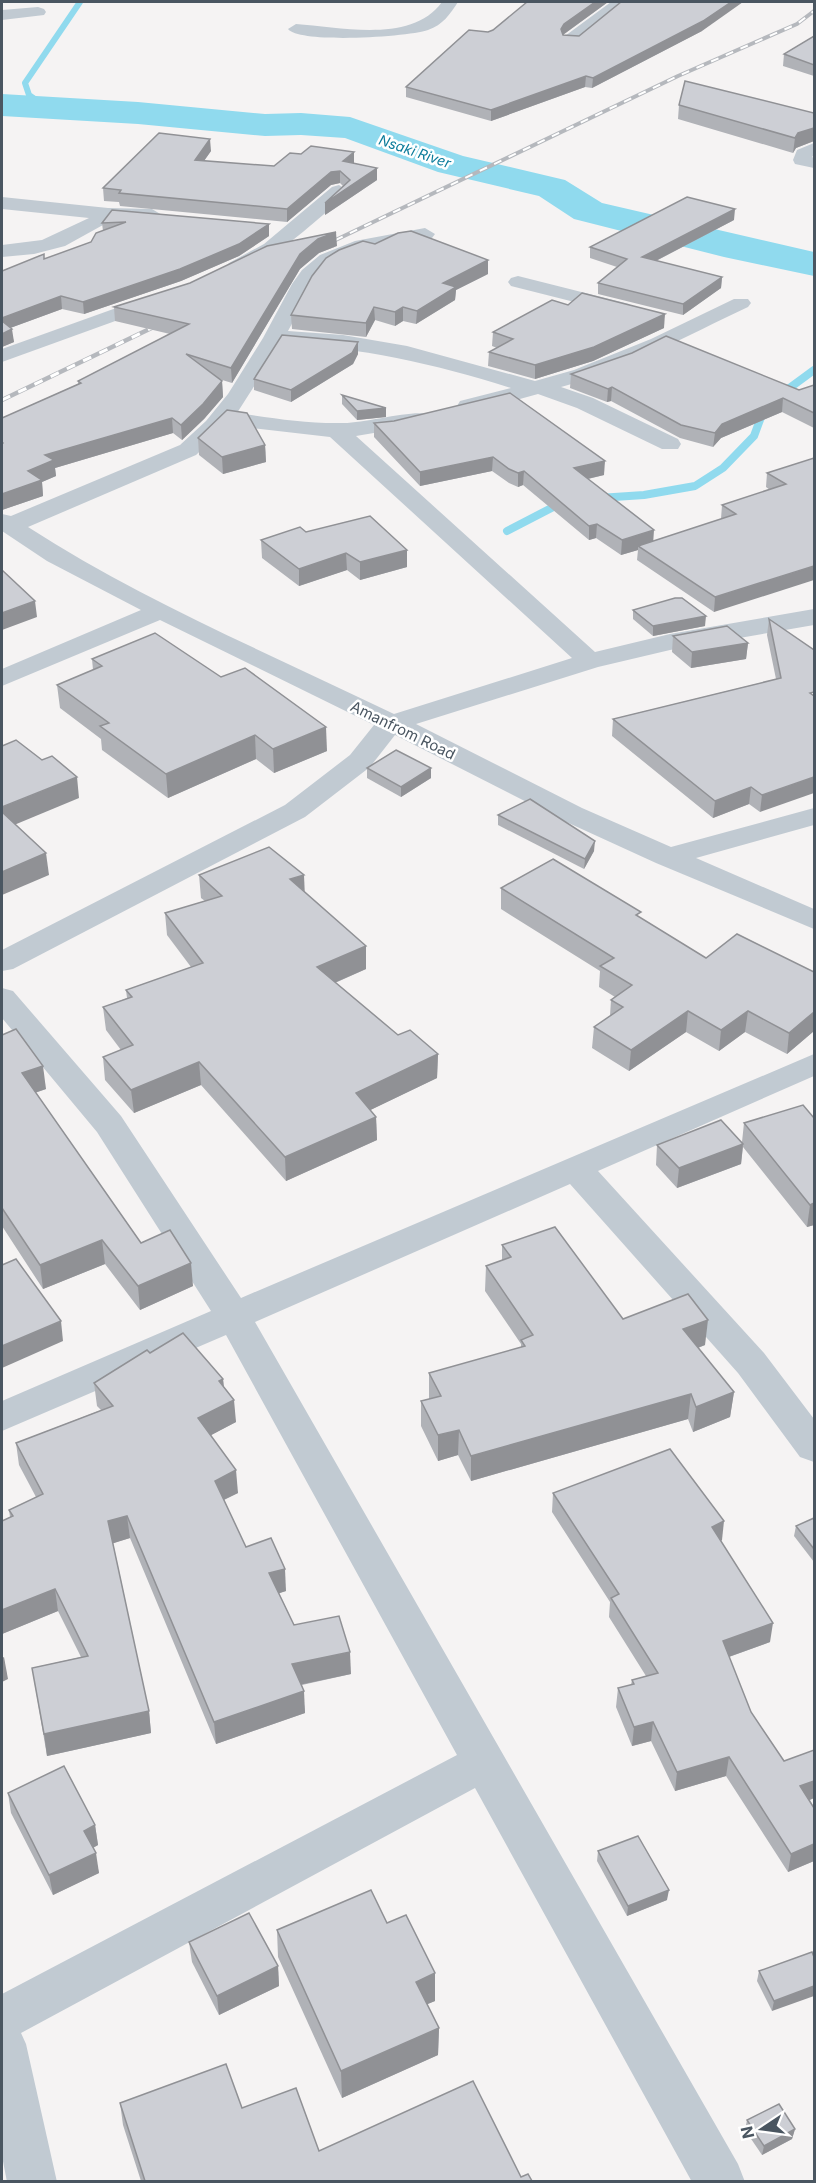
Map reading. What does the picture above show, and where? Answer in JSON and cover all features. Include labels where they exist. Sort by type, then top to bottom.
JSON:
[{"type":"street","points":[[296,30],[404,33],[435,23],[450,2]]},
{"type":"street","points":[[572,40],[620,2]]},
{"type":"street","points":[[2,15],[38,12]]},
{"type":"street","points":[[814,148],[803,154],[802,160],[814,163]]},
{"type":"street","points":[[222,274],[271,248],[289,230],[339,191]]},
{"type":"street","points":[[2,203],[108,214],[171,217]]},
{"type":"street","points":[[2,251],[51,246],[68,240],[108,214]]},
{"type":"street","points":[[266,228],[289,230]]},
{"type":"street","points":[[5,524],[188,450],[224,418],[275,337],[300,287],[326,260],[374,243],[425,234]]},
{"type":"street","points":[[518,282],[691,326]]},
{"type":"street","points":[[2,356],[127,308],[172,294]]},
{"type":"street","points":[[224,418],[338,432],[368,431],[582,375],[659,344],[741,303]]},
{"type":"street","points":[[275,337],[329,338],[453,362],[585,403],[670,444]]},
{"type":"street","points":[[338,432],[590,661]]},
{"type":"street","name":"Amanfrom Road","points":[[5,524],[56,556],[161,611],[390,724],[666,857],[814,920]]},
{"type":"street","points":[[2,678],[161,611]]},
{"type":"street","points":[[2,962],[295,811],[360,761],[390,724],[590,661],[670,642],[814,617]]},
{"type":"street","points":[[666,857],[814,816]]},
{"type":"street","points":[[2,999],[109,1124],[234,1317],[720,2181]]},
{"type":"street","points":[[2,1417],[814,1064]]},
{"type":"street","points":[[576,1168],[751,1363],[814,1447]]},
{"type":"street","points":[[2,2018],[484,1762]]},
{"type":"street","points":[[2,2044],[32,2181]]},
{"type":"building","points":[[527,2],[595,2],[564,24],[561,29],[563,35],[579,36],[621,2],[731,2],[703,21],[593,78],[586,76],[491,110],[406,87],[469,30],[488,32],[493,30]]},
{"type":"building","points":[[814,36],[814,65],[784,54]]},
{"type":"building","points":[[685,81],[814,113],[814,128],[798,133],[795,138],[679,105]]},
{"type":"building","points":[[159,133],[210,139],[195,160],[274,166],[290,153],[301,154],[311,146],[354,152],[343,161],[377,168],[325,203],[350,180],[340,171],[331,172],[287,209],[119,193],[121,190],[103,188]]},
{"type":"building","points":[[687,197],[735,209],[642,257],[722,277],[683,304],[598,283],[627,259],[590,247]]},
{"type":"building","points":[[112,210],[269,224],[239,244],[180,269],[83,302],[61,296],[2,318],[2,271],[44,254],[44,259],[91,242],[96,233],[126,222],[102,223]]},
{"type":"building","points":[[411,231],[488,260],[443,283],[456,287],[417,311],[403,307],[395,312],[374,307],[366,323],[291,315],[312,276],[326,258],[339,250],[363,241],[375,244],[398,233]]},
{"type":"building","points":[[336,232],[318,239],[300,254],[231,368],[186,354],[222,381],[181,425],[172,418],[45,455],[54,460],[28,471],[42,480],[2,494],[2,418],[81,383],[78,381],[189,324],[114,307],[190,283],[267,246]]},
{"type":"building","points":[[582,293],[665,314],[594,347],[535,365],[489,352],[513,339],[493,332],[552,300],[568,305]]},
{"type":"building","points":[[2,321],[12,329],[2,334]]},
{"type":"building","points":[[282,335],[358,342],[352,353],[291,390],[254,379]]},
{"type":"building","points":[[666,336],[799,390],[814,385],[814,413],[783,398],[722,424],[715,433],[681,425],[612,387],[608,389],[571,374],[632,353]]},
{"type":"building","points":[[510,393],[605,461],[574,468],[654,530],[622,540],[597,524],[589,526],[524,471],[518,473],[509,469],[493,457],[420,472],[374,423],[394,421]]},
{"type":"building","points":[[342,395],[386,408],[357,411]]},
{"type":"building","points":[[227,410],[247,413],[265,445],[222,457],[198,438]]},
{"type":"building","points":[[814,458],[814,566],[715,597],[638,546],[736,514],[722,505],[786,484],[767,473]]},
{"type":"building","points":[[370,516],[407,550],[360,562],[346,553],[299,569],[261,540],[300,527],[306,532]]},
{"type":"building","points":[[2,570],[35,601],[2,613]]},
{"type":"building","points":[[682,598],[706,616],[653,626],[633,610]]},
{"type":"building","points":[[769,619],[814,650],[814,692],[810,693],[814,696],[814,777],[762,795],[751,787],[715,801],[613,719],[781,678]]},
{"type":"building","points":[[727,626],[748,643],[692,652],[673,636]]},
{"type":"building","points":[[155,633],[221,677],[245,668],[326,727],[273,749],[255,735],[166,774],[100,726],[109,723],[57,685],[102,666],[92,659]]},
{"type":"building","points":[[16,740],[42,760],[52,756],[77,777],[2,807],[2,746]]},
{"type":"building","points":[[396,750],[431,768],[401,787],[367,768]]},
{"type":"building","points":[[530,799],[595,841],[585,859],[498,815]]},
{"type":"building","points":[[2,812],[46,853],[2,872]]},
{"type":"building","points":[[269,847],[304,875],[290,879],[366,946],[317,967],[398,1035],[410,1030],[438,1054],[356,1093],[376,1117],[285,1157],[199,1062],[131,1090],[103,1057],[133,1045],[103,1007],[132,997],[126,990],[203,963],[165,913],[222,896],[199,875]]},
{"type":"building","points":[[553,859],[641,912],[636,915],[706,958],[737,934],[814,972],[814,1012],[789,1033],[748,1011],[721,1030],[688,1011],[631,1050],[594,1027],[623,1007],[611,1000],[632,985],[600,966],[614,958],[501,888]]},
{"type":"building","points":[[16,1029],[43,1066],[22,1073],[141,1243],[170,1230],[191,1263],[138,1286],[102,1240],[40,1265],[2,1208],[2,1035]]},
{"type":"building","points":[[803,1105],[814,1118],[814,1203],[810,1205],[744,1123]]},
{"type":"building","points":[[721,1120],[743,1144],[679,1168],[657,1145]]},
{"type":"building","points":[[555,1227],[623,1319],[688,1294],[708,1320],[683,1329],[734,1392],[696,1407],[691,1394],[471,1456],[459,1430],[438,1435],[421,1401],[441,1396],[429,1373],[525,1346],[521,1340],[533,1335],[486,1266],[511,1257],[502,1245]]},
{"type":"building","points":[[16,1259],[61,1321],[2,1346],[2,1265]]},
{"type":"building","points":[[183,1333],[223,1379],[219,1381],[234,1400],[198,1418],[236,1470],[215,1481],[246,1547],[271,1538],[285,1569],[269,1573],[294,1625],[339,1616],[350,1652],[292,1664],[304,1691],[214,1722],[127,1516],[108,1521],[149,1711],[44,1734],[32,1668],[88,1656],[55,1589],[2,1610],[2,1521],[13,1516],[9,1510],[43,1494],[16,1443],[113,1406],[94,1383],[147,1350],[150,1353]]},
{"type":"building","points":[[670,1449],[724,1521],[712,1527],[773,1623],[723,1641],[751,1712],[784,1761],[814,1750],[814,1781],[800,1786],[814,1808],[814,1844],[791,1854],[729,1757],[677,1772],[653,1722],[634,1727],[618,1688],[634,1684],[632,1680],[658,1673],[611,1598],[619,1594],[553,1493]]},
{"type":"building","points":[[814,1518],[814,1549],[796,1526]]},
{"type":"building","points":[[64,1766],[95,1825],[84,1831],[96,1853],[49,1875],[8,1793]]},
{"type":"building","points":[[638,1836],[669,1890],[628,1906],[598,1851]]},
{"type":"building","points":[[371,1890],[387,1923],[406,1915],[435,1973],[416,1982],[439,2028],[341,2071],[277,1930]]},
{"type":"building","points":[[249,1913],[278,1966],[217,1996],[189,1942]]},
{"type":"building","points":[[812,1952],[814,1986],[774,2001],[759,1971]]},
{"type":"building","points":[[226,2064],[242,2108],[296,2088],[319,2151],[473,2081],[521,2177],[528,2174],[532,2181],[145,2181],[120,2103]]},
{"type":"building","points":[[779,2104],[795,2129],[764,2146],[747,2120]]},
{"type":"waterway","points":[[46,107],[29,95],[25,83],[80,2]]},
{"type":"waterway","name":"Nsaki River","points":[[2,105],[138,113],[265,125],[301,124],[350,128],[451,164],[552,188],[588,211],[724,245],[814,264]]},
{"type":"waterway","points":[[780,395],[814,370]]},
{"type":"waterway","points":[[599,498],[644,495],[695,486],[723,468],[754,436],[764,409]]},
{"type":"waterway","points":[[507,531],[563,502]]},
{"type":"railway","points":[[321,247],[678,76],[797,24],[814,11]]},
{"type":"railway","points":[[2,400],[164,322]]}]
